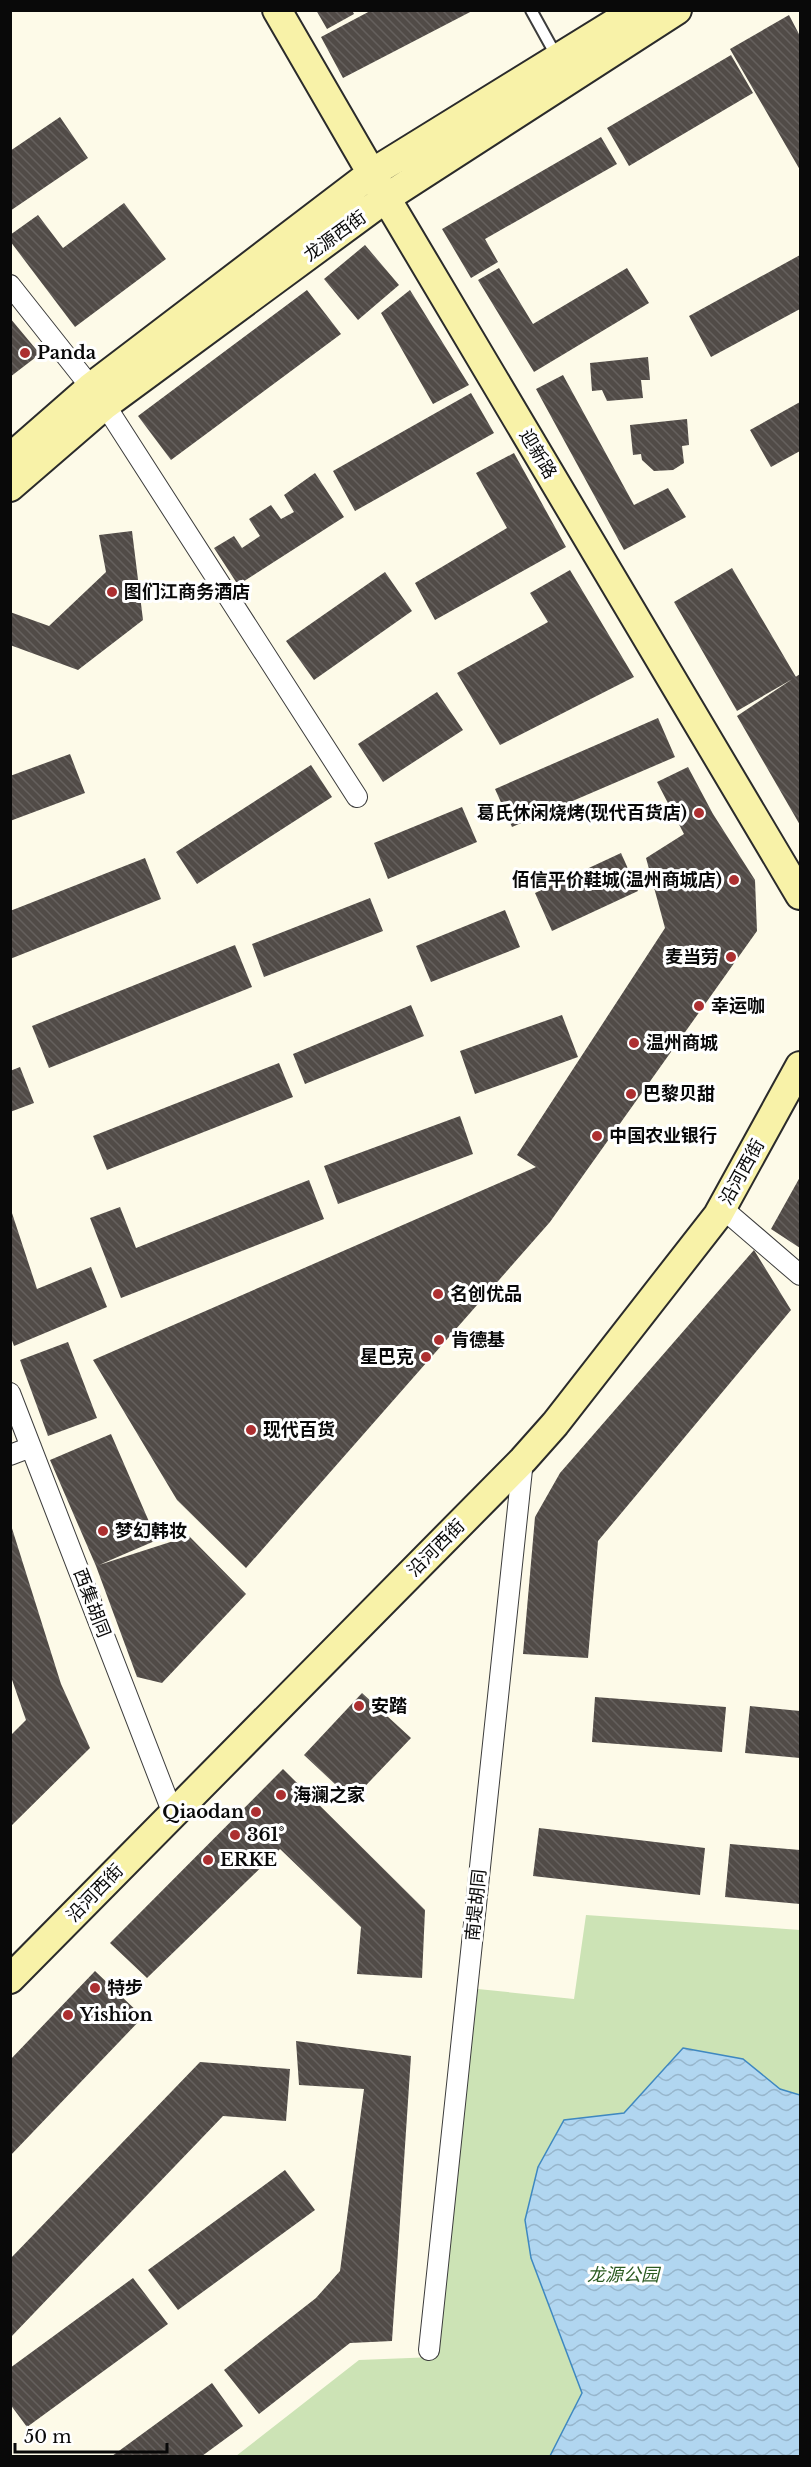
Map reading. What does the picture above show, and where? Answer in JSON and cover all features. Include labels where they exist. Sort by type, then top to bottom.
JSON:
[{"type":"main road","name":"迎新路","points":[[277,10],[386,198],[801,895]]},
{"type":"main road","name":"龙源西街","points":[[10,488],[98,397],[372,173],[636,10]]},
{"type":"main road","name":"龙源西街","points":[[10,458],[386,198],[678,10]]},
{"type":"main road","name":"沿河西街","points":[[10,1979],[523,1460],[555,1424],[722,1208],[801,1066]]},
{"type":"street","points":[[10,285],[98,397],[357,797]]},
{"type":"street","points":[[722,1208],[801,1275]]},
{"type":"street","name":"西集胡同","points":[[10,1393],[173,1814]]},
{"type":"street","points":[[10,1455],[31,1447]]},
{"type":"street","name":"南堤胡同","points":[[429,2350],[523,1460]]},
{"type":"lane","points":[[531,10],[559,59]]},
{"type":"green space","name":"龙源公园","points":[[586,1915],[800,1930],[800,2456],[236,2456],[359,2360],[435,2357],[478,1989],[574,1999]]},
{"type":"water","points":[[683,2048],[743,2059],[780,2089],[800,2095],[800,2456],[550,2456],[582,2393],[531,2258],[525,2220],[538,2167],[564,2120],[624,2113]]},
{"type":"building","points":[[316,10],[352,10],[354,14],[327,29]]},
{"type":"building","points":[[372,10],[474,10],[343,78],[321,37]]},
{"type":"building","points":[[789,15],[800,36],[800,170],[730,49]]},
{"type":"building","points":[[731,55],[753,93],[629,166],[607,128]]},
{"type":"building","points":[[60,117],[88,158],[10,211],[10,151]]},
{"type":"building","points":[[601,137],[617,164],[485,239],[498,262],[471,278],[442,229]]},
{"type":"building","points":[[124,203],[166,259],[75,327],[10,241],[10,235],[38,215],[63,248]]},
{"type":"building","points":[[365,245],[399,285],[358,320],[324,279]]},
{"type":"building","points":[[800,255],[800,309],[711,357],[689,316]]},
{"type":"building","points":[[499,268],[533,324],[627,268],[649,303],[534,372],[478,280]]},
{"type":"building","points":[[307,290],[341,334],[171,460],[138,416]]},
{"type":"building","points":[[410,290],[469,385],[433,404],[381,313]]},
{"type":"building","points":[[10,318],[40,354],[10,377]]},
{"type":"building","points":[[648,357],[650,380],[641,380],[643,398],[607,401],[602,390],[592,391],[590,363]]},
{"type":"building","points":[[563,375],[634,505],[668,488],[686,517],[624,550],[536,389]]},
{"type":"building","points":[[471,393],[494,433],[355,511],[333,471]]},
{"type":"building","points":[[800,402],[800,451],[771,467],[750,430]]},
{"type":"building","points":[[687,419],[689,445],[682,446],[684,463],[673,470],[654,471],[642,460],[641,454],[633,455],[630,425]]},
{"type":"building","points":[[514,453],[566,547],[435,620],[415,583],[507,528],[476,473]]},
{"type":"building","points":[[315,473],[344,517],[238,585],[214,548],[234,536],[242,548],[260,536],[249,519],[271,505],[281,519],[294,512],[284,495]]},
{"type":"building","name":"图们江商务酒店","points":[[132,531],[143,620],[78,670],[10,645],[10,612],[49,626],[106,572],[99,535]]},
{"type":"building","points":[[732,568],[796,677],[737,711],[674,602]]},
{"type":"building","points":[[570,570],[634,677],[500,745],[457,673],[548,622],[530,593]]},
{"type":"building","points":[[385,572],[412,611],[314,680],[286,641]]},
{"type":"building","points":[[800,674],[800,825],[737,716]]},
{"type":"building","points":[[437,692],[463,730],[383,782],[358,744]]},
{"type":"building","points":[[658,718],[675,757],[512,827],[495,789]]},
{"type":"building","points":[[70,754],[85,793],[10,821],[10,776]]},
{"type":"building","points":[[311,765],[332,797],[197,884],[176,852]]},
{"type":"building","name":"现代百货","points":[[688,767],[713,814],[755,880],[757,931],[550,1222],[246,1568],[177,1500],[93,1360],[536,1167],[517,1155],[665,928],[646,858],[684,834],[657,782]]},
{"type":"building","points":[[462,807],[477,842],[388,879],[374,843]]},
{"type":"building","points":[[621,853],[638,891],[552,931],[535,893]]},
{"type":"building","points":[[145,858],[161,899],[10,959],[10,911]]},
{"type":"building","points":[[370,898],[383,931],[264,977],[252,944]]},
{"type":"building","points":[[505,910],[520,947],[431,982],[416,946]]},
{"type":"building","points":[[235,945],[252,987],[49,1068],[32,1026]]},
{"type":"building","points":[[411,1005],[424,1036],[305,1084],[293,1054]]},
{"type":"building","points":[[562,1015],[578,1057],[475,1094],[460,1051]]},
{"type":"building","points":[[279,1063],[293,1097],[107,1170],[93,1136]]},
{"type":"building","points":[[20,1067],[34,1103],[10,1112],[10,1071]]},
{"type":"building","points":[[460,1116],[473,1154],[338,1204],[324,1166]]},
{"type":"building","points":[[800,1177],[800,1248],[771,1229]]},
{"type":"building","points":[[309,1180],[324,1219],[121,1298],[90,1218],[120,1207],[136,1248]]},
{"type":"building","points":[[10,1207],[37,1289],[91,1267],[107,1307],[14,1346],[10,1335]]},
{"type":"building","points":[[754,1250],[791,1310],[598,1541],[588,1658],[523,1654],[535,1517],[560,1473]]},
{"type":"building","points":[[68,1342],[97,1418],[48,1436],[20,1360]]},
{"type":"building","points":[[111,1434],[157,1540],[99,1565],[189,1536],[246,1594],[162,1683],[137,1677],[96,1566],[50,1460]]},
{"type":"building","points":[[10,1522],[61,1684],[90,1748],[10,1827],[10,1736],[26,1720],[10,1674]]},
{"type":"building","points":[[362,1693],[411,1738],[352,1800],[304,1755]]},
{"type":"building","points":[[595,1697],[726,1707],[722,1752],[592,1742]]},
{"type":"building","points":[[750,1706],[800,1711],[800,1758],[745,1753]]},
{"type":"building","points":[[283,1769],[425,1910],[422,1978],[357,1974],[361,1927],[280,1849],[147,1978],[110,1943]]},
{"type":"building","points":[[539,1828],[705,1848],[700,1895],[533,1876]]},
{"type":"building","points":[[730,1844],[800,1850],[800,1904],[725,1897]]},
{"type":"building","points":[[95,1971],[143,2017],[10,2156],[10,2060]]},
{"type":"building","points":[[296,2041],[411,2056],[392,2341],[350,2343],[259,2414],[224,2370],[316,2298],[340,2271],[364,2089],[299,2085]]},
{"type":"building","points":[[200,2062],[290,2069],[286,2121],[223,2116],[10,2338],[10,2259]]},
{"type":"building","points":[[285,2170],[315,2210],[178,2310],[148,2270]]},
{"type":"building","points":[[133,2278],[168,2324],[27,2427],[10,2404],[10,2368]]},
{"type":"building","points":[[212,2383],[243,2426],[202,2456],[112,2456]]},
{"type":"place","name":"Panda","points":[[25,353]]},
{"type":"place","name":"图们江商务酒店","points":[[112,592]]},
{"type":"place","name":"葛氏休闲烧烤(现代百货店)","points":[[699,813]]},
{"type":"place","name":"佰信平价鞋城(温州商城店)","points":[[734,880]]},
{"type":"place","name":"麦当劳","points":[[731,957]]},
{"type":"place","name":"幸运咖","points":[[699,1006]]},
{"type":"place","name":"温州商城","points":[[634,1043]]},
{"type":"place","name":"巴黎贝甜","points":[[631,1094]]},
{"type":"place","name":"中国农业银行","points":[[597,1136]]},
{"type":"place","name":"名创优品","points":[[438,1294]]},
{"type":"place","name":"肯德基","points":[[439,1340]]},
{"type":"place","name":"星巴克","points":[[426,1357]]},
{"type":"place","name":"现代百货","points":[[251,1430]]},
{"type":"place","name":"梦幻韩妆","points":[[103,1531]]},
{"type":"place","name":"安踏","points":[[359,1706]]},
{"type":"place","name":"海澜之家","points":[[281,1795]]},
{"type":"place","name":"Qiaodan","points":[[256,1812]]},
{"type":"place","name":"361°","points":[[235,1835]]},
{"type":"place","name":"ERKE","points":[[208,1860]]},
{"type":"place","name":"特步","points":[[95,1988]]},
{"type":"place","name":"Yishion","points":[[68,2015]]}]
